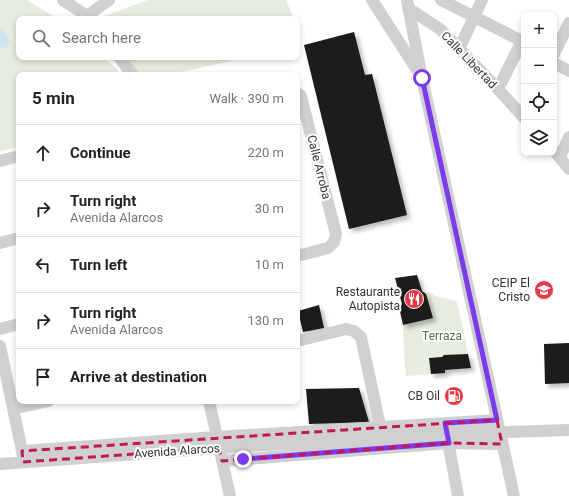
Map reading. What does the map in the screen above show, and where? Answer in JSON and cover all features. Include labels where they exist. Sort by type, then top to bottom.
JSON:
[{"type":"street","points":[[63,0],[85,16]]},
{"type":"street","points":[[90,16],[109,0]]},
{"type":"street","points":[[372,0],[422,78]]},
{"type":"street","points":[[441,0],[521,40]]},
{"type":"street","points":[[459,49],[482,0]]},
{"type":"street","points":[[407,4],[514,496]]},
{"type":"street","name":"Calle Libertad","points":[[407,4],[440,29],[521,114]]},
{"type":"street","points":[[557,48],[569,23]]},
{"type":"street","points":[[498,89],[521,45]]},
{"type":"street","points":[[121,60],[131,72]]},
{"type":"street","points":[[557,65],[569,71]]},
{"type":"street","name":"Calle Arroba","points":[[300,96],[336,234],[334,242],[328,248],[300,255]]},
{"type":"street","points":[[569,137],[557,154],[569,168]]},
{"type":"street","points":[[0,160],[16,157]]},
{"type":"street","points":[[0,243],[16,239]]},
{"type":"street","points":[[0,329],[16,325]]},
{"type":"street","points":[[300,340],[346,329],[354,331],[361,337],[382,433]]},
{"type":"street","points":[[0,346],[23,457]]},
{"type":"street","points":[[14,409],[35,404]]},
{"type":"street","points":[[209,404],[230,496]]},
{"type":"street","points":[[500,432],[569,430]]},
{"type":"street","name":"Avenida Alarcos","points":[[0,464],[23,457],[218,442],[382,433],[500,432]]},
{"type":"street","name":"Avenida Alarcos","points":[[222,461],[447,433],[500,432]]},
{"type":"street","points":[[447,433],[458,496]]},
{"type":"highlighted area","points":[[497,420],[502,444],[449,443],[222,461],[219,448],[23,462],[22,451]]},
{"type":"green space","points":[[0,0],[27,0],[53,16],[16,16],[16,60],[106,60],[118,72],[16,72],[16,148],[0,151]]},
{"type":"green space","points":[[148,0],[286,0],[293,16],[104,16]]},
{"type":"green space","points":[[127,60],[236,60],[182,72],[133,72]]},
{"type":"green space","name":"Terraza","points":[[427,292],[435,296],[457,301],[468,354],[444,355],[442,357],[430,358],[431,374],[406,376],[403,325],[432,318],[426,294]]},
{"type":"water","points":[[0,29],[9,38],[10,45],[8,47],[0,48]]},
{"type":"building","points":[[354,32],[365,75],[372,74],[407,215],[349,229],[304,45]]},
{"type":"building","name":"Restaurante Autopista","points":[[417,275],[422,291],[426,294],[433,318],[403,325],[399,307],[402,304],[395,278]]},
{"type":"building","points":[[319,305],[324,328],[303,332],[300,319],[300,310]]},
{"type":"building","points":[[569,343],[569,383],[545,384],[544,344]]},
{"type":"building","points":[[468,354],[471,368],[445,370],[445,373],[431,374],[429,358],[442,357],[444,355]]},
{"type":"building","points":[[359,388],[369,422],[309,424],[306,389]]},
{"type":"place","name":"CEIP El Cristo","points":[[544,290]]},
{"type":"place","name":"Restaurante Autopista","points":[[414,299]]},
{"type":"place","name":"CB Oil","points":[[454,396]]},
{"type":"route","points":[[243,459],[449,443],[445,423],[497,420],[422,78]]}]
